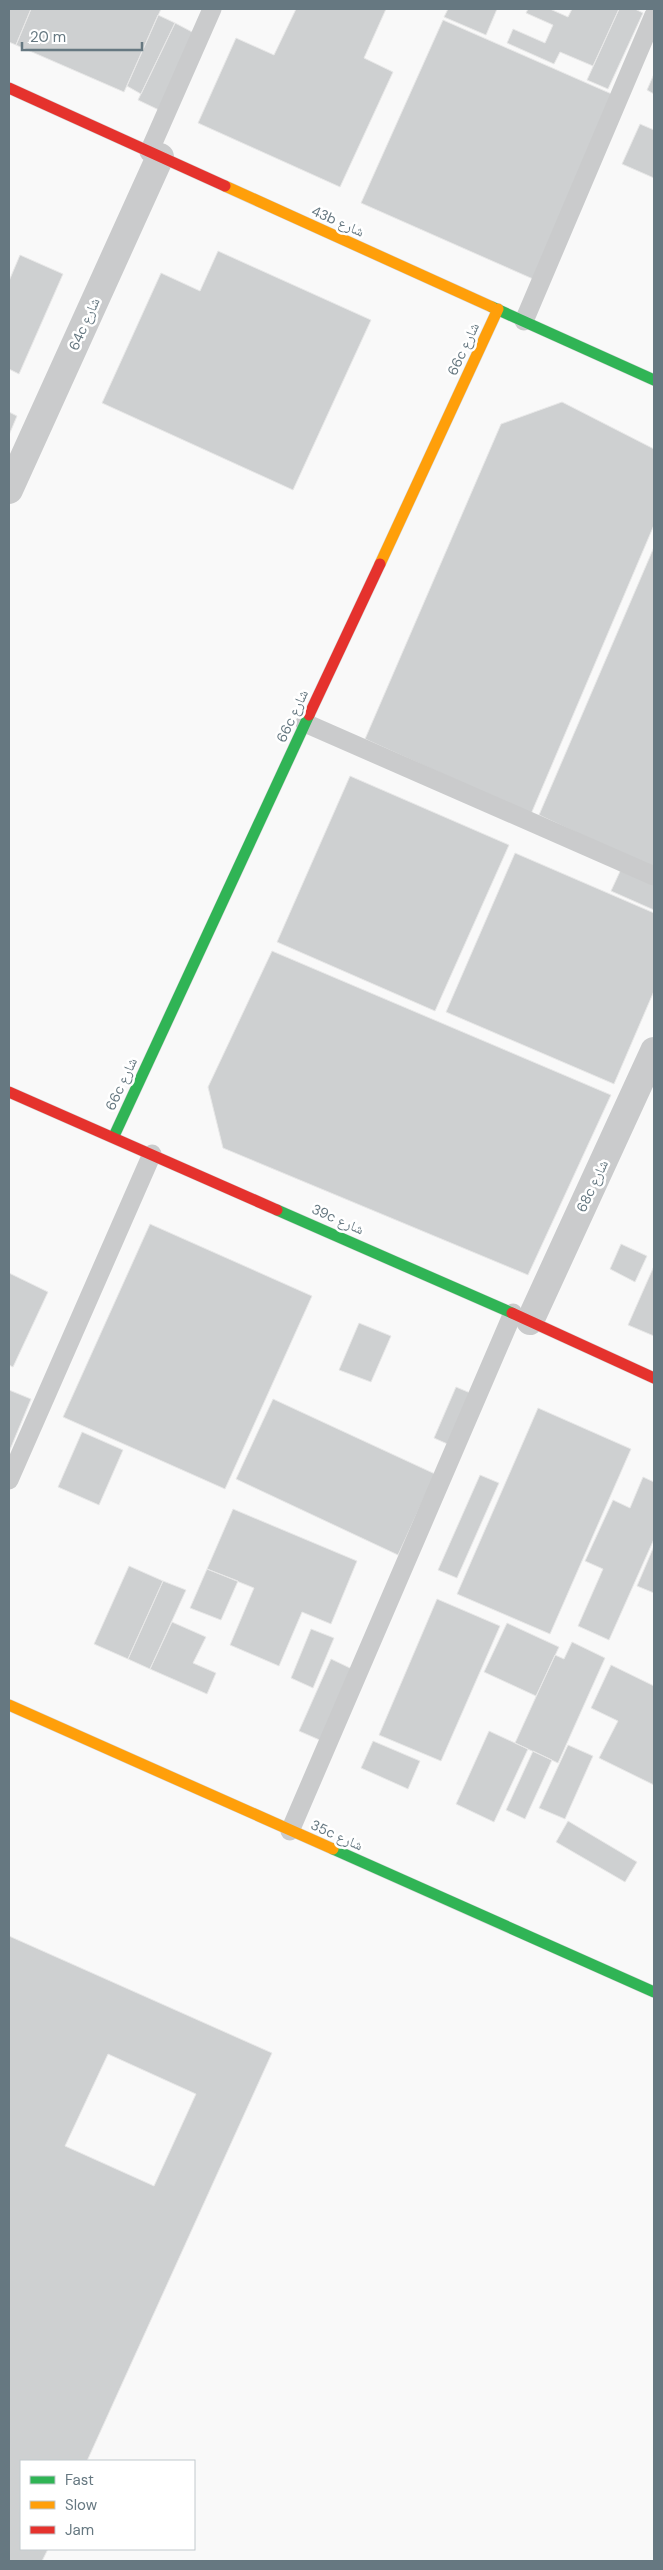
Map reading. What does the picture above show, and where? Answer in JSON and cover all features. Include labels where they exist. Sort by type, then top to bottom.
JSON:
[{"type":"street","name":"43b شارع","points":[[9,88],[654,380]]},
{"type":"street","name":"64c شارع","points":[[9,490],[154,154]]},
{"type":"street","name":"66c شارع","points":[[114,1136],[498,309]]},
{"type":"street","name":"68c شارع","points":[[522,1317],[654,1051]]},
{"type":"street","name":"39c شارع","points":[[9,1092],[114,1136],[522,1317],[654,1378]]},
{"type":"street","name":"35c شارع","points":[[9,1705],[654,1992]]},
{"type":"lane","points":[[154,154],[212,9]]},
{"type":"lane","points":[[524,321],[654,15]]},
{"type":"lane","points":[[305,723],[654,876]]},
{"type":"lane","points":[[9,1480],[152,1154]]},
{"type":"lane","points":[[290,1830],[522,1317]]},
{"type":"building","points":[[9,9],[31,9],[16,45],[9,42]]},
{"type":"building","points":[[31,9],[161,9],[124,92],[16,45]]},
{"type":"building","points":[[296,9],[386,9],[364,58],[393,72],[340,187],[198,123],[236,38],[274,55]]},
{"type":"building","points":[[448,9],[497,9],[486,35],[444,17]]},
{"type":"building","points":[[528,9],[550,9],[568,17],[572,9],[619,9],[593,66],[560,52],[554,64],[507,43],[513,29],[545,43],[553,25],[526,13]]},
{"type":"building","points":[[619,9],[635,9],[643,13],[608,89],[587,80]]},
{"type":"building","points":[[158,15],[175,23],[141,94],[127,86]]},
{"type":"building","points":[[443,20],[614,95],[533,279],[361,203]]},
{"type":"building","points":[[175,23],[194,33],[159,110],[138,100]]},
{"type":"building","points":[[654,74],[654,94],[647,90]]},
{"type":"building","points":[[640,124],[654,130],[654,178],[622,164]]},
{"type":"building","points":[[218,251],[371,320],[293,490],[102,403],[161,273],[200,291]]},
{"type":"building","points":[[20,255],[63,274],[19,374],[9,369],[9,281]]},
{"type":"building","points":[[562,402],[654,449],[654,525],[531,814],[365,739],[501,424]]},
{"type":"building","points":[[9,412],[17,416],[9,435]]},
{"type":"building","points":[[654,547],[654,869],[539,815]]},
{"type":"building","points":[[350,776],[509,845],[435,1011],[277,942]]},
{"type":"building","points":[[515,853],[654,913],[654,991],[614,1084],[446,1012]]},
{"type":"building","points":[[623,865],[654,879],[654,910],[611,891]]},
{"type":"building","points":[[272,951],[611,1095],[528,1275],[223,1148],[208,1087]]},
{"type":"building","points":[[150,1224],[312,1296],[225,1489],[63,1417]]},
{"type":"building","points":[[621,1244],[647,1256],[635,1282],[610,1269]]},
{"type":"building","points":[[654,1266],[654,1336],[628,1325]]},
{"type":"building","points":[[9,1273],[48,1292],[13,1367],[9,1365]]},
{"type":"building","points":[[359,1323],[391,1336],[371,1382],[339,1370]]},
{"type":"building","points":[[456,1387],[475,1395],[452,1446],[434,1438]]},
{"type":"building","points":[[9,1390],[31,1399],[9,1452]]},
{"type":"building","points":[[273,1399],[435,1474],[398,1555],[236,1479]]},
{"type":"building","points":[[538,1408],[631,1449],[550,1634],[457,1594]]},
{"type":"building","points":[[82,1432],[123,1450],[99,1505],[58,1487]]},
{"type":"building","points":[[480,1475],[499,1483],[457,1578],[438,1570]]},
{"type":"building","points":[[643,1477],[654,1482],[654,1539],[609,1640],[578,1626],[603,1569],[585,1561],[613,1500],[630,1508]]},
{"type":"building","points":[[233,1509],[357,1561],[331,1624],[302,1612],[279,1666],[230,1645],[254,1588],[207,1569]]},
{"type":"building","points":[[654,1546],[654,1593],[637,1586]]},
{"type":"building","points":[[129,1566],[163,1581],[128,1659],[94,1644]]},
{"type":"building","points":[[207,1569],[238,1581],[221,1620],[190,1608]]},
{"type":"building","points":[[163,1581],[186,1590],[150,1669],[128,1659]]},
{"type":"building","points":[[437,1599],[500,1626],[441,1761],[379,1735]]},
{"type":"building","points":[[172,1622],[206,1637],[193,1663],[216,1673],[207,1694],[150,1669]]},
{"type":"building","points":[[507,1623],[559,1647],[536,1696],[484,1672]]},
{"type":"building","points":[[311,1629],[334,1638],[313,1688],[291,1678]]},
{"type":"building","points":[[572,1642],[605,1658],[558,1763],[515,1743],[555,1655],[564,1659]]},
{"type":"building","points":[[331,1659],[352,1669],[322,1741],[299,1731]]},
{"type":"building","points":[[611,1665],[654,1686],[654,1785],[599,1758],[618,1721],[591,1708]]},
{"type":"building","points":[[489,1731],[528,1749],[494,1822],[456,1804]]},
{"type":"building","points":[[373,1741],[420,1761],[408,1789],[361,1768]]},
{"type":"building","points":[[568,1745],[593,1756],[565,1819],[539,1808]]},
{"type":"building","points":[[533,1751],[552,1760],[525,1819],[506,1810]]},
{"type":"building","points":[[568,1821],[637,1862],[625,1882],[556,1842]]},
{"type":"building","points":[[9,1936],[272,2053],[87,2460],[20,2460],[20,2550],[48,2550],[42,2561],[9,2561]],"holes":[[[108,2054],[196,2094],[154,2186],[65,2146]]]},
{"type":"traffic: fast","points":[[492,307],[654,380]]},
{"type":"traffic: fast","points":[[114,1136],[309,715]]},
{"type":"traffic: fast","points":[[277,1210],[512,1313]]},
{"type":"traffic: fast","points":[[333,1849],[654,1992]]},
{"type":"traffic: slow","points":[[225,186],[492,307]]},
{"type":"traffic: slow","points":[[380,564],[498,309]]},
{"type":"traffic: slow","points":[[9,1705],[333,1849]]},
{"type":"traffic: jam","points":[[9,88],[225,186]]},
{"type":"traffic: jam","points":[[309,715],[380,564]]},
{"type":"traffic: jam","points":[[9,1092],[277,1210]]},
{"type":"traffic: jam","points":[[512,1313],[654,1378]]}]
